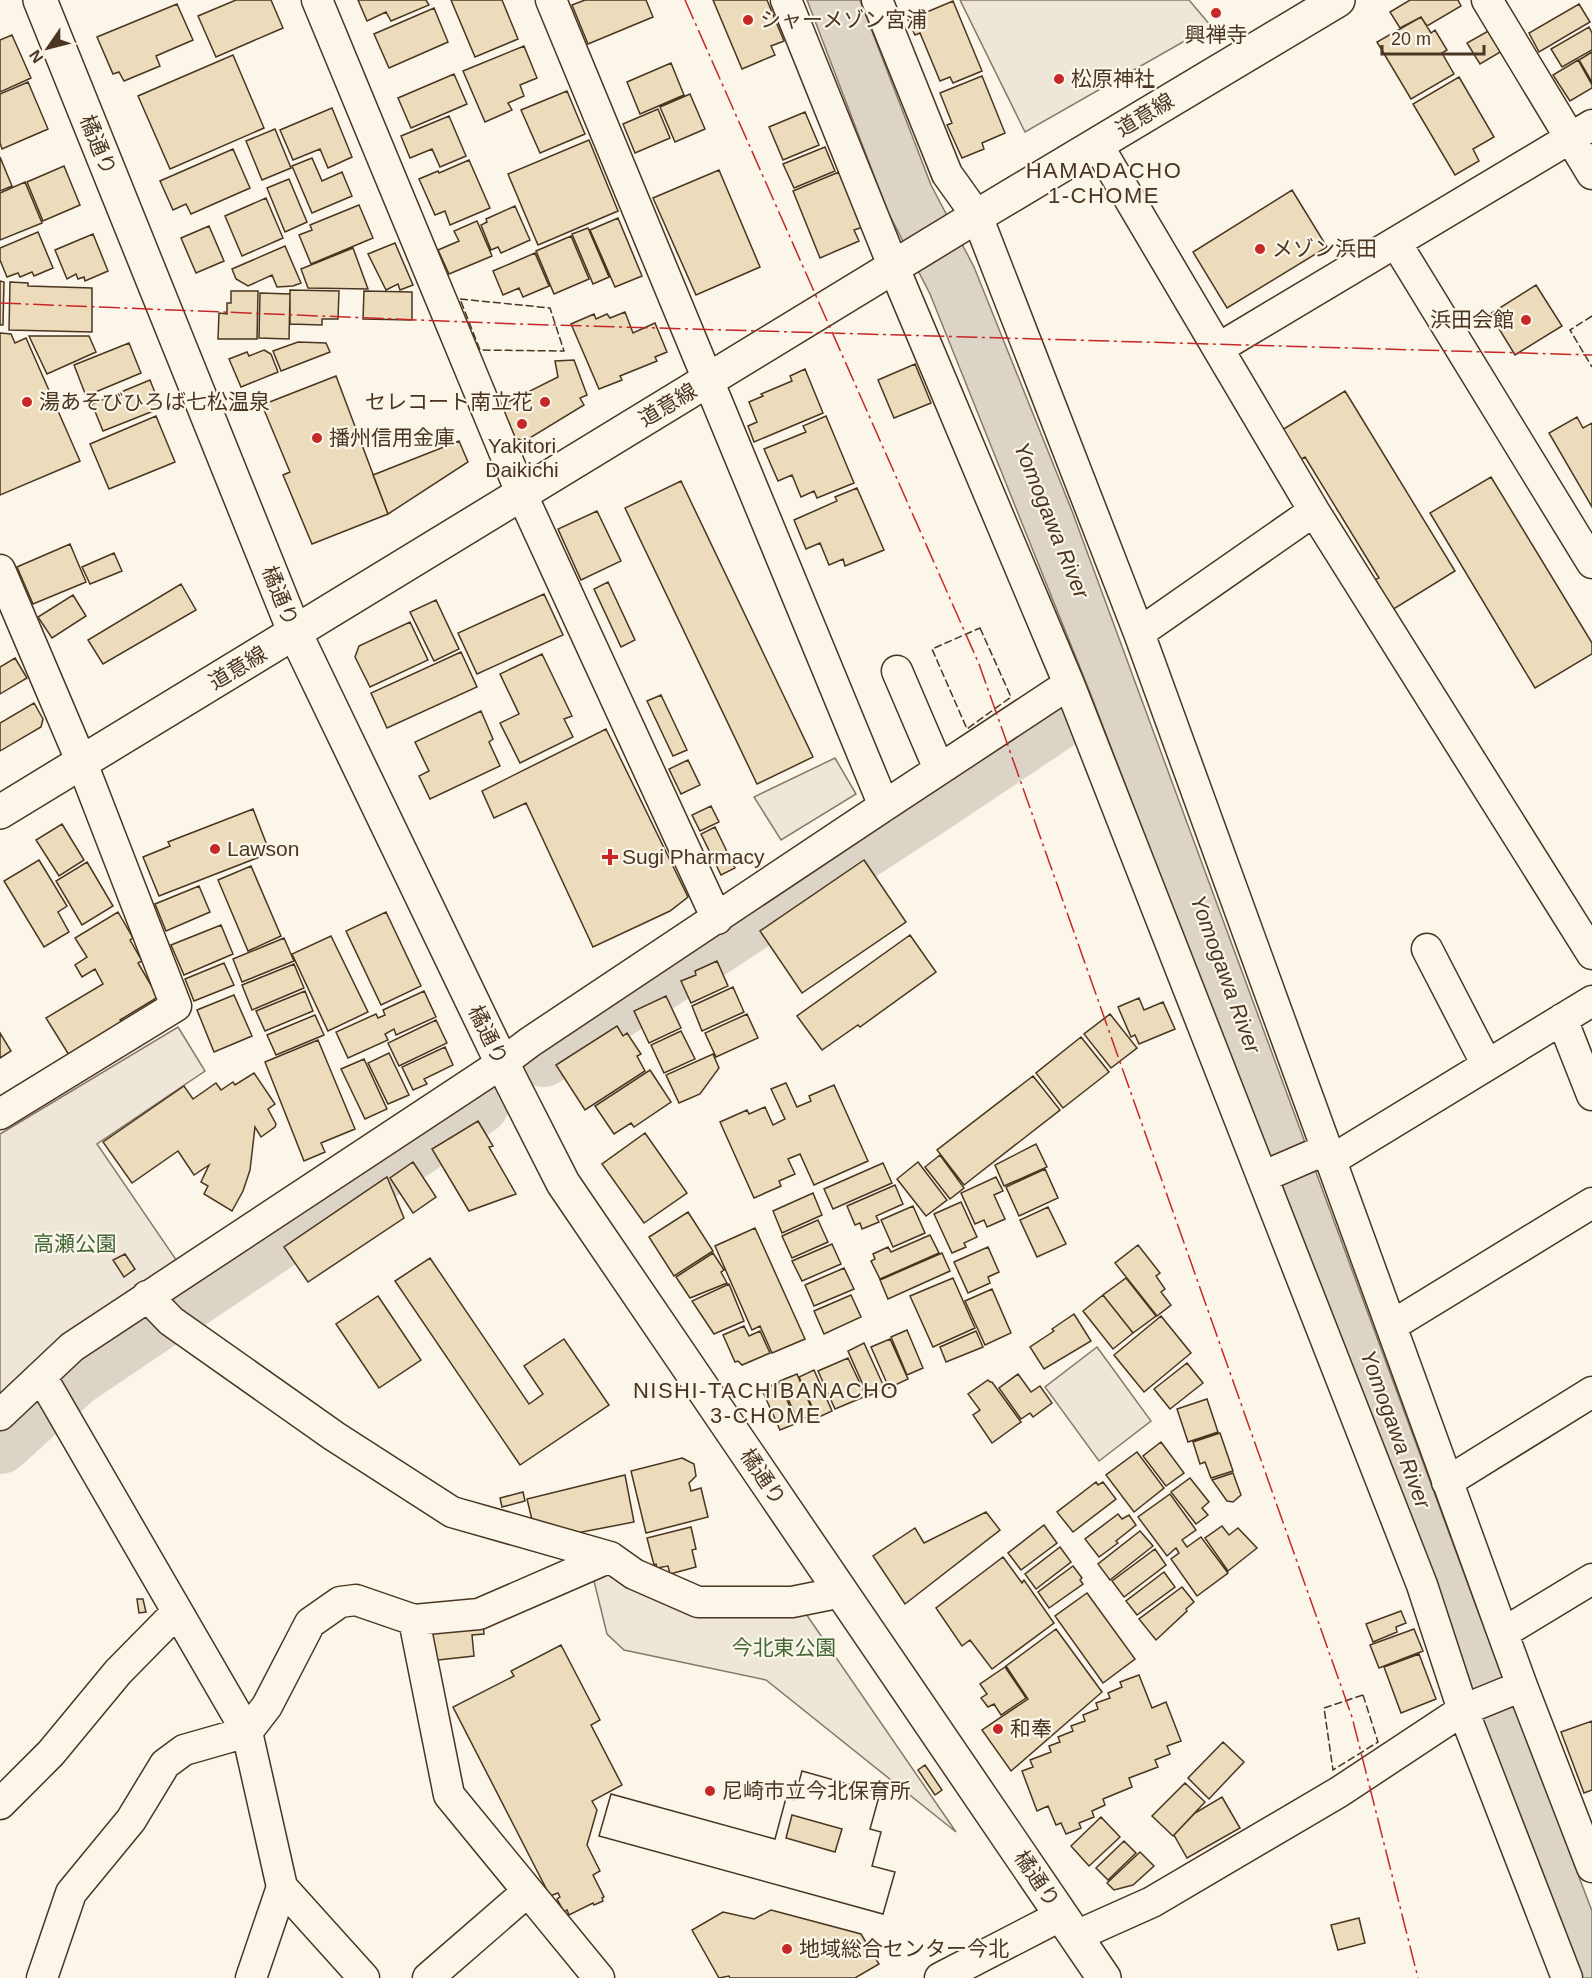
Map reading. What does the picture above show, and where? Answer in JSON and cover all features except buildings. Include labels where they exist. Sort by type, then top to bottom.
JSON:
[{"type":"street","name":"橘通り","points":[[40,0],[295,633],[502,1063],[563,1183],[1104,1978]]},
{"type":"street","points":[[317,0],[522,495],[717,919]]},
{"type":"street","points":[[551,0],[884,806]]},
{"type":"street","points":[[786,0],[898,265],[1069,684],[1264,1175],[1422,1585],[1567,1978]]},
{"type":"street","points":[[877,0],[947,174],[971,220],[1139,633],[1324,1156],[1391,1326],[1503,1633],[1516,1688],[1592,1867]]},
{"type":"street","name":"道意線","points":[[0,812],[971,220],[1338,0]]},
{"type":"street","points":[[1487,0],[1581,131],[1592,174]]},
{"type":"street","points":[[1219,348],[1581,131]]},
{"type":"street","points":[[1097,144],[1314,511],[1592,954]]},
{"type":"street","points":[[1396,243],[1592,563]]},
{"type":"street","points":[[1139,633],[1314,511]]},
{"type":"street","points":[[0,570],[82,763],[176,1006],[0,1114]]},
{"type":"street","points":[[897,671],[939,769]]},
{"type":"street","points":[[0,1415],[47,1387],[72,1347],[158,1307],[530,1042],[1069,684]]},
{"type":"street","points":[[1427,949],[1487,1065]]},
{"type":"street","points":[[1264,1175],[1324,1156],[1487,1065],[1592,1001]]},
{"type":"street","points":[[1562,1019],[1592,1095]]},
{"type":"street","points":[[1391,1326],[1592,1203]]},
{"type":"street","points":[[158,1307],[334,1436],[452,1512],[610,1557],[634,1574],[698,1602],[792,1602],[842,1592]]},
{"type":"street","points":[[47,1387],[247,1732],[282,1887],[364,1978]]},
{"type":"street","points":[[1447,1482],[1592,1392]]},
{"type":"street","points":[[42,1978],[70,1893],[131,1820],[165,1764],[184,1750],[247,1732],[267,1706],[310,1623],[340,1602],[356,1600],[414,1620],[478,1614],[610,1557]]},
{"type":"street","points":[[1503,1633],[1592,1579]]},
{"type":"street","points":[[0,1804],[51,1753],[118,1672],[177,1612]]},
{"type":"street","points":[[414,1620],[449,1795],[599,1978]]},
{"type":"street","points":[[940,1978],[1069,1926],[1152,1902],[1339,1792],[1467,1708],[1516,1688]]},
{"type":"street","points":[[250,1978],[282,1887]]},
{"type":"street","points":[[428,1978],[527,1892]]},
{"type":"green space","name":"松原神社","points":[[960,0],[1189,0],[1211,26],[1025,132]]},
{"type":"green space","points":[[835,758],[856,794],[781,840],[754,797]]},
{"type":"green space","name":"高瀬公園","points":[[178,1027],[205,1071],[97,1144],[179,1264],[0,1400],[0,1134]]},
{"type":"green space","points":[[1097,1347],[1151,1421],[1099,1461],[1045,1387]]},
{"type":"green space","name":"今北東公園","points":[[614,1568],[804,1611],[956,1832],[766,1680],[624,1650],[607,1634],[593,1577]]},
{"type":"water","name":"Yomogawa River","points":[[807,0],[860,0],[931,185],[974,267],[1072,511],[1476,1606],[1592,1911],[1592,1978],[1581,1978],[1091,695],[930,294],[888,212]]},
{"type":"waterway","points":[[543,1056],[1062,716]]},
{"type":"waterway","points":[[0,1443],[74,1376],[478,1104]]},
{"type":"fence","points":[[460,299],[550,308],[564,351],[480,350],[460,299]]},
{"type":"fence","points":[[1592,316],[1570,330],[1592,367]]},
{"type":"fence","points":[[980,628],[1011,697],[967,729],[932,649],[980,628]]},
{"type":"fence","points":[[1363,1695],[1378,1742],[1333,1770],[1324,1708],[1363,1695]]},
{"type":"power","points":[[685,0],[979,664],[1352,1717],[1418,1978]]},
{"type":"power","points":[[0,303],[518,324],[1592,355]]},
{"type":"place","name":"興禅寺","points":[[1216,13]]},
{"type":"place","name":"シャーメゾン宮浦","points":[[748,20]]},
{"type":"place","name":"松原神社","points":[[1059,79]]},
{"type":"place","name":"メゾン浜田","points":[[1260,249]]},
{"type":"place","name":"浜田会館","points":[[1526,320]]},
{"type":"place","name":"湯あそびひろば七松温泉","points":[[27,402]]},
{"type":"place","name":"セレコート南立花","points":[[545,402]]},
{"type":"place","name":"Yakitori Daikichi","points":[[522,424]]},
{"type":"place","name":"播州信用金庫","points":[[317,438]]},
{"type":"place","name":"Lawson","points":[[215,849]]},
{"type":"place","name":"Sugi Pharmacy","points":[[610,857]]},
{"type":"place","name":"和奉","points":[[998,1729]]},
{"type":"place","name":"尼崎市立今北保育所","points":[[710,1791]]},
{"type":"place","name":"地域総合センター今北","points":[[787,1949]]},
{"type":"district","name":"HAMADACHO 1-CHOME","points":[[1104,182]]},
{"type":"district","name":"NISHI-TACHIBANACHO 3-CHOME","points":[[766,1402]]}]
